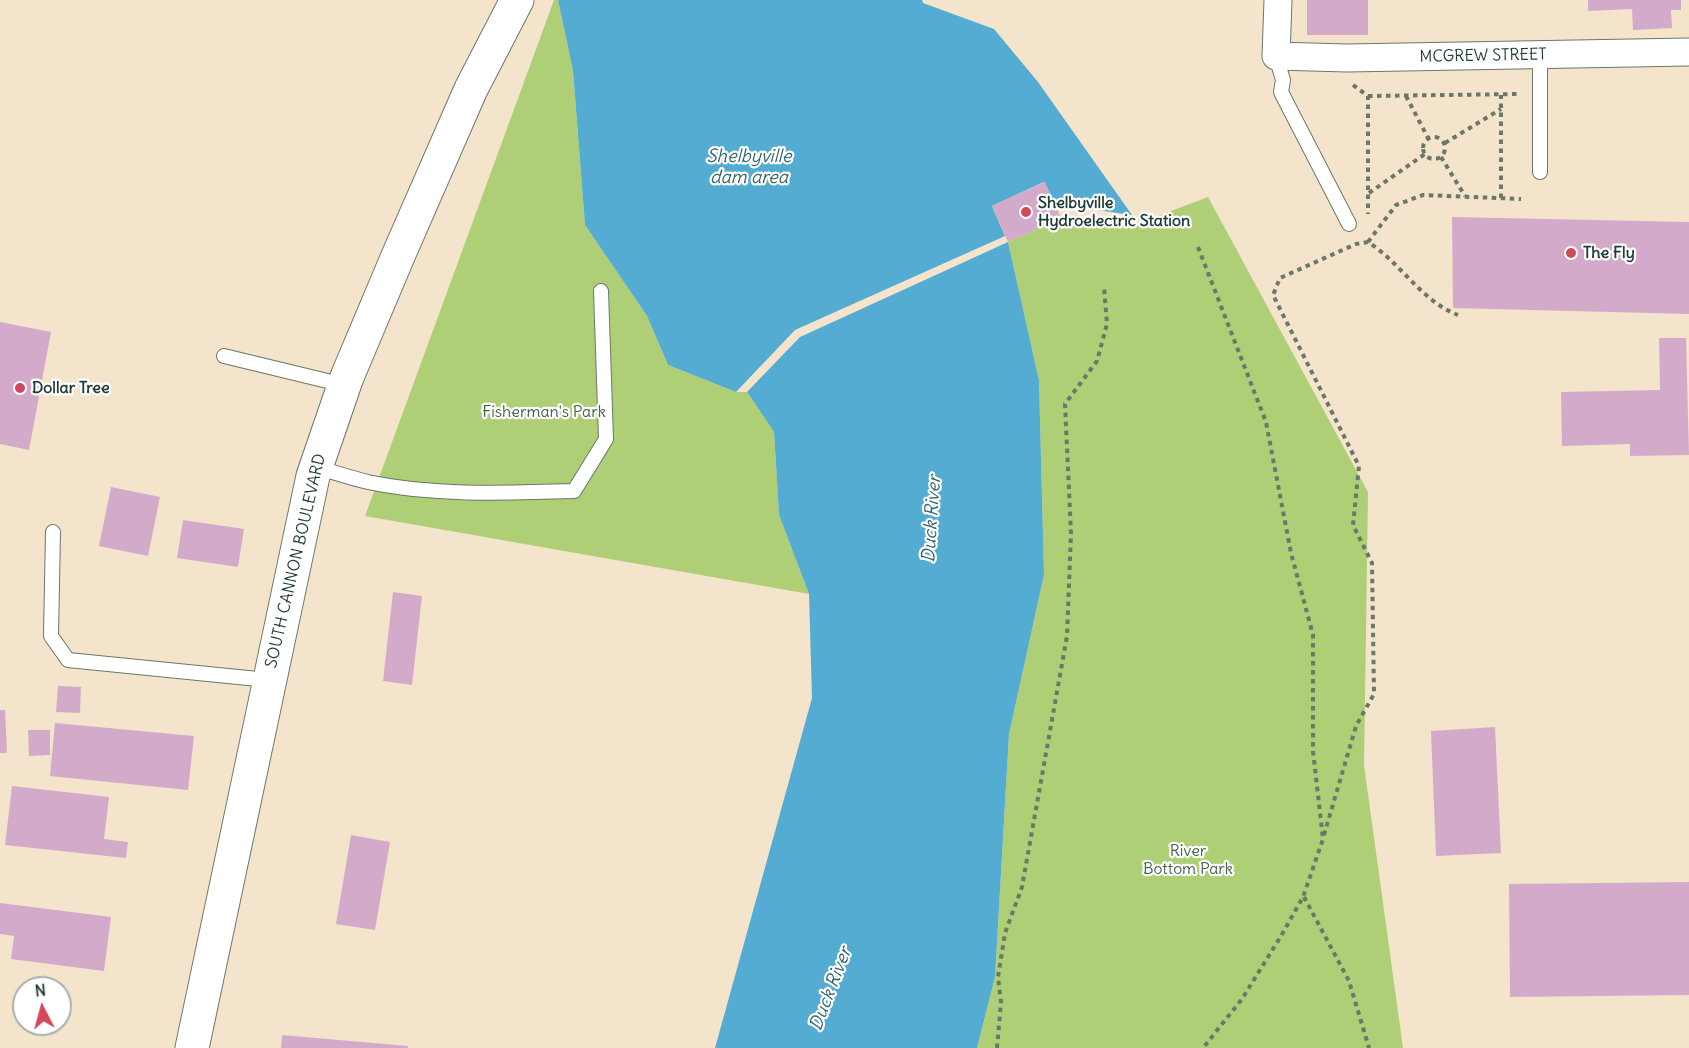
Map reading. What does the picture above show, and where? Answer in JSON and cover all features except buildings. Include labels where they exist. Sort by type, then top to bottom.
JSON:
[{"type":"highway","name":"SOUTH CANNON BOULEVARD","points":[[192,1048],[268,680],[316,467],[344,385],[471,89],[517,0]]},
{"type":"street","points":[[1276,56],[1278,0]]},
{"type":"street","name":"MCGREW STREET","points":[[1276,56],[1347,58],[1689,52]]},
{"type":"lane","points":[[1540,55],[1540,172]]},
{"type":"lane","points":[[1276,56],[1283,80],[1281,92],[1348,224]]},
{"type":"lane","points":[[316,467],[368,482],[413,489],[510,493],[574,491],[606,440],[601,291]]},
{"type":"lane","points":[[224,356],[344,385]]},
{"type":"lane","points":[[52,532],[51,636],[68,660],[268,680]]},
{"type":"path","points":[[1352,85],[1368,96],[1522,94]]},
{"type":"path","points":[[1501,95],[1501,198]]},
{"type":"path","points":[[1368,96],[1368,222]]},
{"type":"path","points":[[1406,96],[1428,138]]},
{"type":"path","points":[[1445,143],[1501,109]]},
{"type":"path","points":[[1441,157],[1431,158],[1425,154],[1423,147],[1428,138],[1436,136],[1445,143]]},
{"type":"path","points":[[1441,157],[1445,151],[1445,143]]},
{"type":"path","points":[[1368,193],[1425,154]]},
{"type":"path","points":[[1441,157],[1465,196]]},
{"type":"path","points":[[1203,1048],[1242,999],[1303,897],[1323,839],[1356,726],[1374,694],[1372,563],[1353,525],[1359,466],[1274,295],[1280,278],[1368,242],[1396,205],[1423,195],[1521,199]]},
{"type":"path","points":[[1368,232],[1368,242]]},
{"type":"path","points":[[1368,242],[1382,250],[1431,301],[1458,315]]},
{"type":"path","points":[[1198,248],[1266,422],[1291,553],[1313,634],[1313,751],[1323,839]]},
{"type":"path","points":[[997,1048],[1001,1002],[998,977],[1005,933],[1023,887],[1067,636],[1071,533],[1065,404],[1097,361],[1107,324],[1104,287]]},
{"type":"path","points":[[1303,897],[1349,981],[1369,1048]]},
{"type":"green space","name":"Fisherman's Park","points":[[554,0],[558,0],[573,71],[585,225],[647,316],[668,365],[736,392],[747,392],[774,432],[779,515],[809,594],[365,516]]},
{"type":"green space","name":"River Bottom Park","points":[[1208,197],[1368,492],[1364,765],[1403,1048],[977,1048],[995,977],[1009,734],[1044,575],[1039,380],[1008,242],[1061,218],[1137,224]]},
{"type":"water","name":"Shelbyville dam area","points":[[558,0],[922,0],[923,3],[994,29],[1038,82],[1132,215],[1055,204],[1044,182],[992,206],[1005,236],[795,330],[736,392],[668,365],[647,316],[585,225],[573,71]]},
{"type":"water","name":"Duck River","points":[[1008,242],[1039,380],[1044,575],[1009,734],[995,977],[977,1048],[715,1048],[812,698],[809,594],[779,515],[774,432],[747,392],[800,337]]},
{"type":"place","name":"Shelbyville Hydroelectric Station","points":[[1026,212]]},
{"type":"place","name":"The Fly","points":[[1571,253]]},
{"type":"place","name":"Dollar Tree","points":[[20,388]]}]
